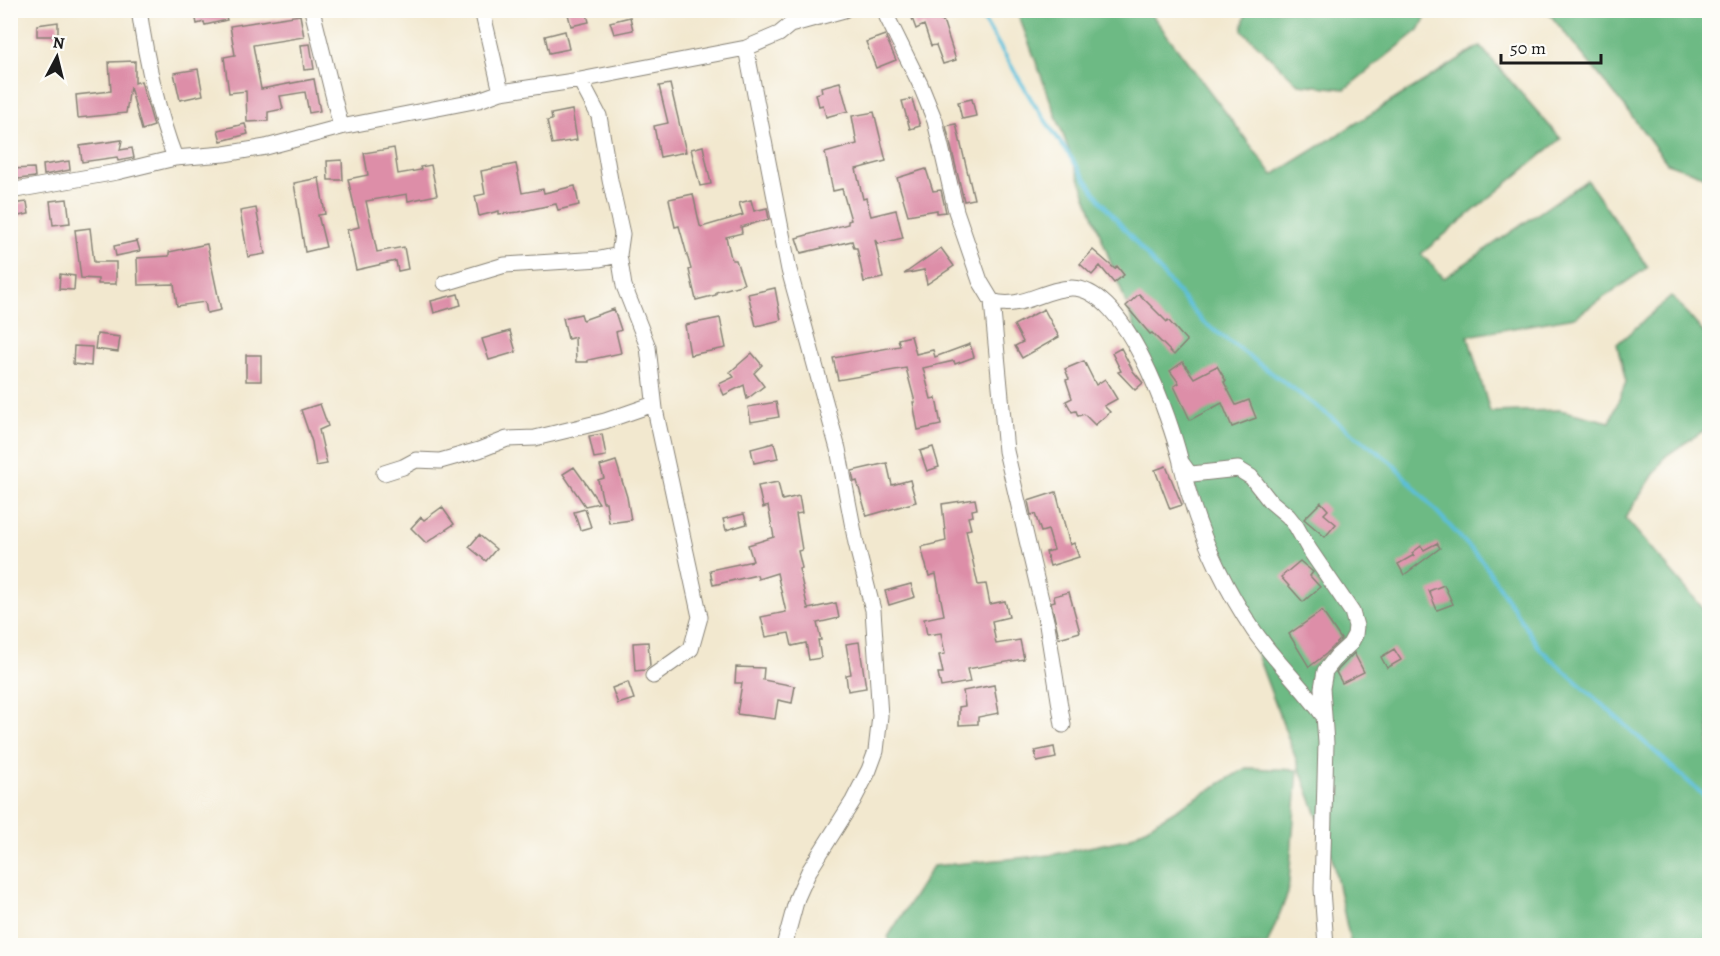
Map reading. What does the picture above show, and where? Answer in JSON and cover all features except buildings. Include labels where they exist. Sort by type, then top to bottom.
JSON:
[{"type":"street","points":[[139,10],[145,52],[175,158]]},
{"type":"street","points":[[312,10],[341,128]]},
{"type":"street","points":[[482,10],[501,92]]},
{"type":"street","points":[[10,191],[117,172],[175,158],[224,154],[266,147],[341,128],[479,100],[501,92],[580,80],[746,48],[779,34],[790,25],[844,10]]},
{"type":"street","points":[[886,10],[887,17],[920,84],[935,122],[956,211],[980,281],[992,301],[1006,452],[1047,625],[1063,725]]},
{"type":"street","points":[[746,48],[789,270],[838,449],[856,543],[873,610],[880,716],[876,751],[869,770],[853,801],[809,871],[797,898],[784,945]]},
{"type":"street","points":[[580,80],[599,116],[622,234],[619,255],[624,286],[648,347],[654,404],[700,617],[691,649],[653,676]]},
{"type":"street","points":[[445,283],[506,265],[600,259],[619,255]]},
{"type":"street","points":[[992,301],[1011,305],[1050,292],[1071,288],[1082,290],[1099,298],[1115,315],[1144,360],[1160,393],[1202,535],[1227,585],[1254,631],[1307,693],[1323,716]]},
{"type":"street","points":[[384,473],[403,467],[416,459],[440,461],[507,439],[535,438],[605,421],[654,404]]},
{"type":"street","points":[[1181,462],[1192,474],[1238,469],[1251,477],[1269,500],[1296,526],[1352,612],[1356,626],[1355,635],[1350,644],[1325,671],[1322,688],[1326,743],[1322,889],[1326,945]]},
{"type":"green space","points":[[1246,10],[1429,11],[1419,30],[1345,89],[1298,84],[1242,30]]},
{"type":"green space","points":[[1017,11],[1149,11],[1273,175],[1480,46],[1561,139],[1421,254],[1444,278],[1587,180],[1648,267],[1575,317],[1468,336],[1490,412],[1560,410],[1610,422],[1626,382],[1617,344],[1672,296],[1709,339],[1709,427],[1666,456],[1625,518],[1701,606],[1709,620],[1709,945],[1351,945],[1331,853]]},
{"type":"green space","points":[[1547,11],[1709,11],[1709,178],[1667,163]]},
{"type":"green space","points":[[1246,768],[1298,770],[1288,893],[1267,945],[893,946],[888,937],[933,866],[1051,855],[1127,839]]},
{"type":"waterway","points":[[978,10],[1034,104],[1101,201],[1202,321],[1391,462],[1483,562],[1540,649],[1710,801]]}]
